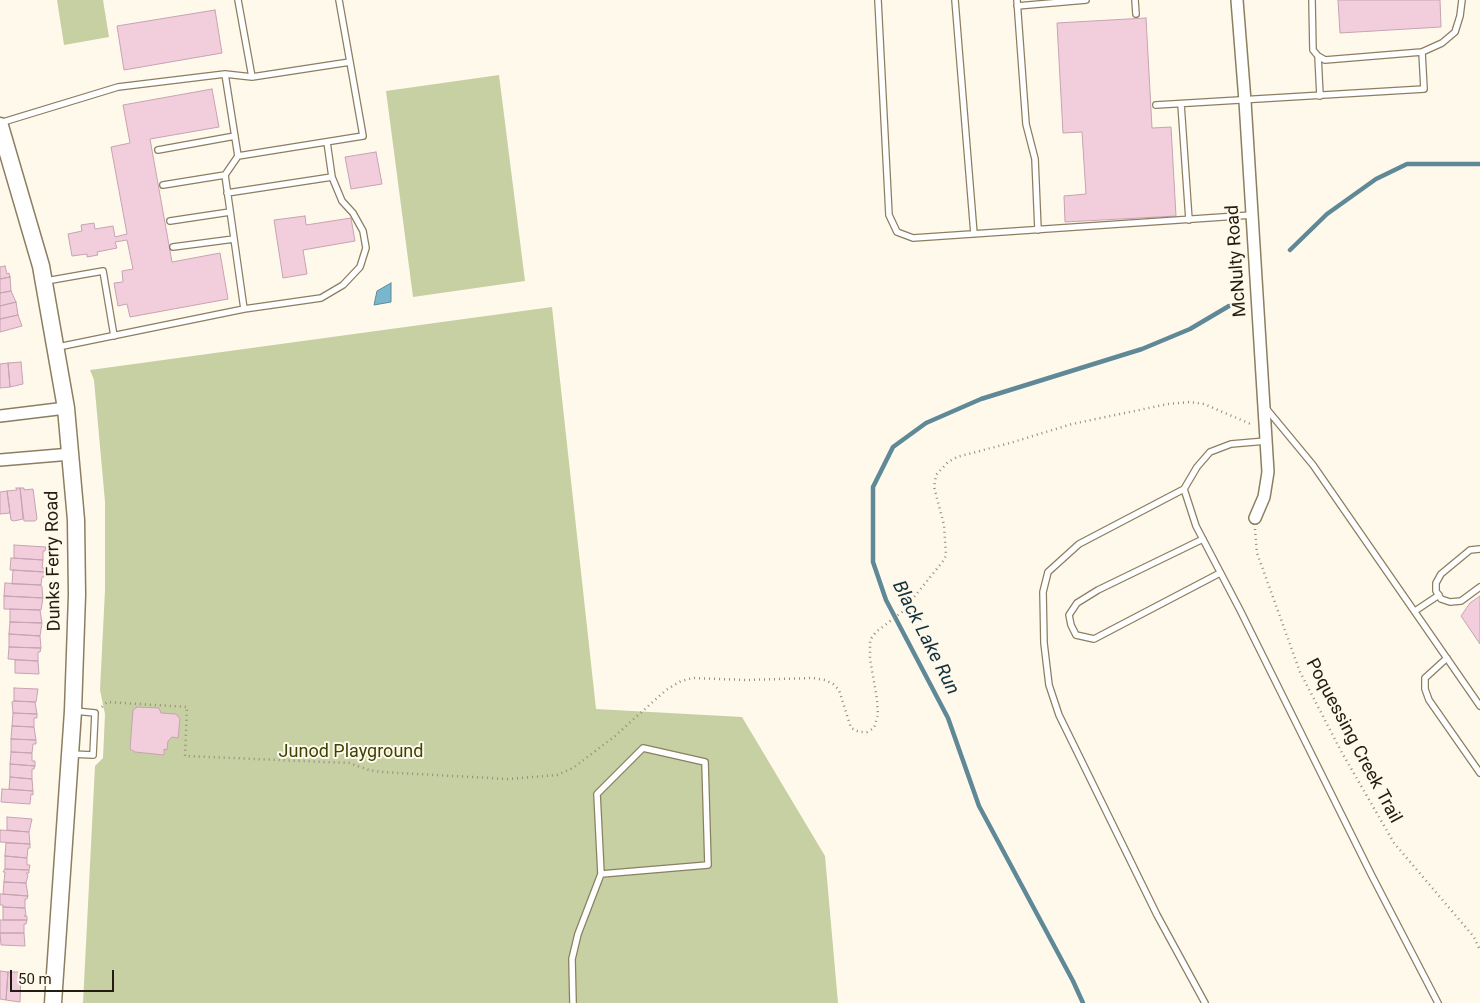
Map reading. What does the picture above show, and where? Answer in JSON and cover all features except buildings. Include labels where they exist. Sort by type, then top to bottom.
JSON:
[{"type":"street","name":"McNulty Road","points":[[1237,0],[1266,441],[1267,483],[1264,497],[1255,518]]},
{"type":"street","name":"Dunks Ferry Road","points":[[0,125],[44,281],[66,408],[76,520],[77,595],[73,711],[53,1003]]},
{"type":"street","points":[[0,416],[66,408]]},
{"type":"street","points":[[0,460],[71,454]]},
{"type":"lane","points":[[238,0],[252,78]]},
{"type":"lane","points":[[238,156],[363,136],[339,0]]},
{"type":"lane","points":[[878,0],[889,215],[897,232],[913,238],[1252,216]]},
{"type":"lane","points":[[954,0],[974,234]]},
{"type":"lane","points":[[1038,230],[1035,159],[1026,124],[1017,3],[1086,0]]},
{"type":"lane","points":[[1135,0],[1136,14]]},
{"type":"lane","points":[[1312,0],[1313,50],[1324,60],[1422,52],[1442,43],[1454,32],[1460,16],[1462,0]]},
{"type":"lane","points":[[1156,105],[1424,89],[1422,52]]},
{"type":"lane","points":[[1318,56],[1320,96]]},
{"type":"lane","points":[[0,125],[118,88],[225,74],[252,78],[350,62]]},
{"type":"lane","points":[[225,74],[238,156],[225,175],[244,309]]},
{"type":"lane","points":[[1181,104],[1189,220]]},
{"type":"lane","points":[[158,150],[235,136]]},
{"type":"lane","points":[[55,348],[244,309],[321,298],[343,285],[360,267],[366,248],[363,231],[353,213],[342,201],[332,177],[327,142]]},
{"type":"lane","points":[[163,185],[225,175]]},
{"type":"lane","points":[[227,193],[332,177]]},
{"type":"lane","points":[[170,221],[230,212]]},
{"type":"lane","points":[[173,247],[234,239]]},
{"type":"lane","points":[[44,281],[103,271],[114,336]]},
{"type":"lane","points":[[1264,405],[1313,465],[1480,706]]},
{"type":"lane","points":[[1205,1003],[1157,915],[1059,715],[1049,685],[1044,643],[1042,592],[1048,572],[1078,544],[1184,490],[1197,467],[1210,452],[1231,444],[1266,441]]},
{"type":"lane","points":[[1184,490],[1196,526],[1438,1003]]},
{"type":"lane","points":[[1203,539],[1098,590],[1076,603],[1069,615],[1071,625],[1076,635],[1094,639],[1220,573]]},
{"type":"lane","points":[[1480,549],[1470,550],[1441,574],[1436,583],[1436,591],[1441,599],[1450,602],[1461,601],[1480,587]]},
{"type":"lane","points":[[1414,611],[1438,595]]},
{"type":"lane","points":[[1447,658],[1425,678],[1425,689],[1429,700],[1480,773]]},
{"type":"lane","points":[[70,754],[93,755],[95,713],[73,711]]},
{"type":"lane","points":[[573,1003],[572,959],[578,934],[600,874],[597,794],[643,748],[706,762],[708,866],[600,874]]},
{"type":"path","points":[[95,713],[107,702],[187,708],[185,756],[348,763],[381,772],[495,779],[519,779],[557,774],[573,768],[673,685],[686,679],[699,677],[746,680],[813,678],[824,680],[833,684],[839,690],[851,728],[859,732],[867,732],[874,728],[878,715],[869,650],[870,640],[876,632],[896,618],[909,605],[946,555],[944,525],[934,487],[936,475],[948,462],[957,457],[1072,424],[1168,404],[1197,402],[1248,423]]},
{"type":"path","name":"Poquessing Creek Trail","points":[[1255,518],[1257,553],[1300,672],[1341,751],[1394,843],[1474,937],[1480,950]]},
{"type":"green space","points":[[57,0],[103,0],[109,37],[64,45]]},
{"type":"green space","points":[[499,75],[525,281],[413,297],[386,91]]},
{"type":"green space","name":"Junod Playground","points":[[552,307],[596,709],[742,717],[825,856],[838,1003],[83,1003],[95,766],[103,758],[105,714],[100,690],[105,590],[105,502],[94,380],[90,370]]},
{"type":"water","points":[[391,283],[391,302],[374,305],[377,291]]},
{"type":"waterway","name":"Black Lake Run","points":[[1290,250],[1327,214],[1376,179],[1407,164],[1480,164]]},
{"type":"waterway","name":"Black Lake Run","points":[[1083,1003],[979,806],[948,718],[886,600],[873,562],[873,487],[893,447],[926,423],[981,399],[1142,349],[1190,329],[1229,306]]}]
